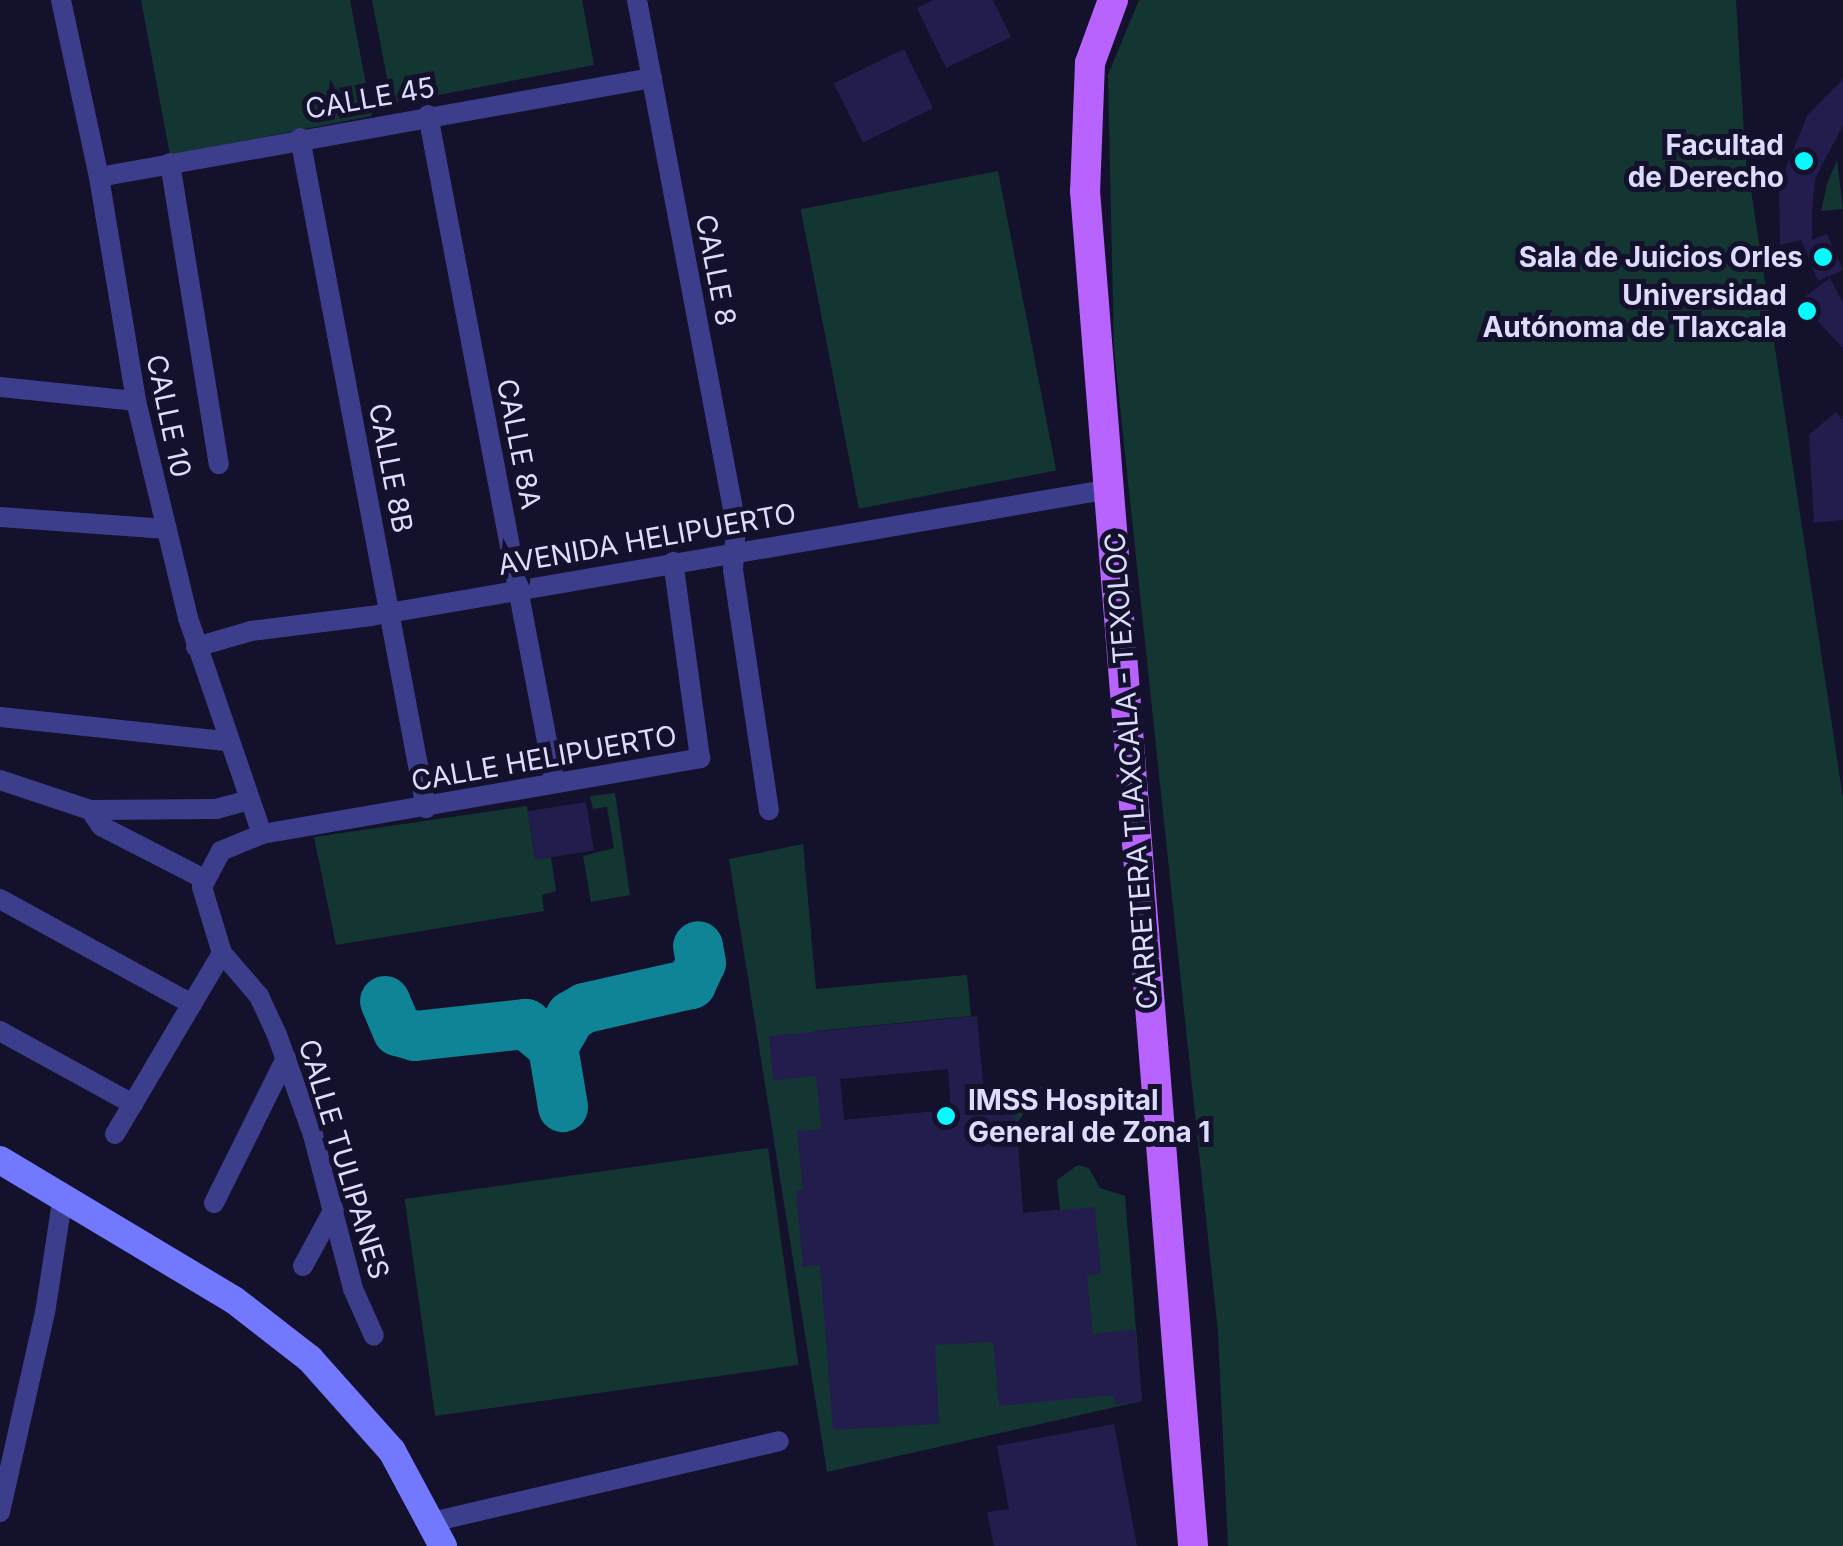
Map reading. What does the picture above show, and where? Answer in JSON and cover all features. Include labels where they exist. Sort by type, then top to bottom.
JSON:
[{"type":"main road","name":"CARRETERA TLAXCALA - TEXOLOC","points":[[1113,0],[1090,63],[1084,111],[1193,1546]]},
{"type":"main road","points":[[0,1160],[234,1300],[319,1367],[392,1451],[438,1534]]},
{"type":"street","name":"CALLE 10","points":[[61,0],[100,177],[136,401],[196,648],[262,834]]},
{"type":"street","name":"CALLE 8","points":[[638,0],[736,525],[733,551],[769,810]]},
{"type":"street","name":"CALLE 45","points":[[100,177],[428,115],[652,78]]},
{"type":"street","name":"CALLE 8A","points":[[428,115],[555,783]]},
{"type":"street","name":"CALLE 8B","points":[[300,138],[426,808]]},
{"type":"street","points":[[170,164],[218,464]]},
{"type":"street","points":[[0,387],[136,401]]},
{"type":"street","name":"AVENIDA HELIPUERTO","points":[[196,648],[236,634],[391,613],[1110,489]]},
{"type":"street","points":[[0,517],[167,529]]},
{"type":"street","name":"CALLE HELIPUERTO","points":[[202,878],[221,851],[262,834],[700,758],[674,562]]},
{"type":"street","points":[[0,717],[226,741]]},
{"type":"street","points":[[0,780],[90,810],[172,812],[249,800]]},
{"type":"street","points":[[90,810],[100,826],[202,878],[222,954],[115,1134]]},
{"type":"street","points":[[153,850],[172,812]]},
{"type":"street","points":[[0,899],[192,1004]]},
{"type":"street","name":"CALLE TULIPANES","points":[[222,954],[258,996],[286,1058],[334,1209],[354,1288],[374,1336]]},
{"type":"street","points":[[0,1031],[133,1104]]},
{"type":"street","points":[[214,1203],[286,1058]]},
{"type":"street","points":[[0,1512],[8,1438],[46,1313],[63,1196]]},
{"type":"street","points":[[303,1266],[334,1209]]},
{"type":"street","points":[[438,1534],[779,1441]]},
{"type":"green space","points":[[141,0],[350,0],[372,116],[170,155]]},
{"type":"green space","points":[[372,0],[582,0],[594,65],[392,104]]},
{"type":"green space","points":[[1139,0],[1736,0],[1745,150],[1843,798],[1843,1546],[1228,1546],[1218,1332],[1114,349],[1108,75]]},
{"type":"green space","points":[[1837,160],[1843,209],[1821,211],[1827,184]]},
{"type":"green space","points":[[998,171],[1056,470],[859,509],[801,209]]},
{"type":"green space","points":[[615,793],[630,895],[591,902],[583,856],[614,848],[607,807],[593,809],[590,796]]},
{"type":"green space","points":[[527,806],[535,859],[551,857],[556,891],[542,895],[544,911],[336,945],[314,837]]},
{"type":"green space","name":"IMSS Hospital General de Zona 1","points":[[803,844],[816,989],[967,975],[971,1016],[815,1031],[816,1076],[844,1120],[950,1110],[950,1097],[1042,1087],[1016,1125],[1023,1213],[1060,1210],[1057,1180],[1078,1165],[1089,1168],[1100,1188],[1125,1196],[1142,1401],[827,1472],[729,859]]},
{"type":"green space","points":[[768,1148],[798,1365],[435,1416],[405,1199]]},
{"type":"building","points":[[933,0],[993,0],[1011,37],[946,68],[917,8]]},
{"type":"building","points":[[904,49],[933,108],[863,143],[834,83]]},
{"type":"building","name":"Facultad de Derecho","points":[[1843,79],[1843,125],[1815,179],[1812,240],[1827,234],[1843,270],[1818,281],[1801,240],[1780,245],[1779,185],[1807,116]]},
{"type":"building","points":[[1830,278],[1843,303],[1843,348],[1799,301]]},
{"type":"building","points":[[1836,412],[1843,420],[1843,520],[1814,523],[1809,435]]},
{"type":"building","points":[[586,802],[594,850],[535,860],[528,811]]},
{"type":"building","points":[[977,1016],[984,1094],[1013,1091],[1023,1213],[1095,1207],[1101,1274],[1087,1275],[1093,1334],[1135,1329],[1142,1401],[1115,1404],[1114,1395],[999,1406],[993,1342],[935,1345],[939,1424],[833,1430],[820,1265],[803,1267],[796,1190],[803,1190],[797,1131],[821,1129],[816,1076],[773,1081],[769,1036]],"holes":[[[948,1069],[951,1110],[844,1120],[840,1079]]]},
{"type":"building","points":[[1114,1424],[1137,1546],[994,1546],[987,1512],[1009,1509],[997,1446]]},
{"type":"taxiway","points":[[553,1047],[571,1016],[585,1008],[691,984],[701,963],[698,946]]},
{"type":"taxiway","points":[[385,1001],[398,1031],[415,1036],[526,1024],[553,1047],[563,1107]]},
{"type":"place","name":"Facultad de Derecho","points":[[1804,161]]},
{"type":"place","name":"Sala de Juicios Orles","points":[[1823,257]]},
{"type":"place","name":"Universidad Autónoma de Tlaxcala","points":[[1807,311]]},
{"type":"place","name":"IMSS Hospital General de Zona 1","points":[[946,1116]]}]
